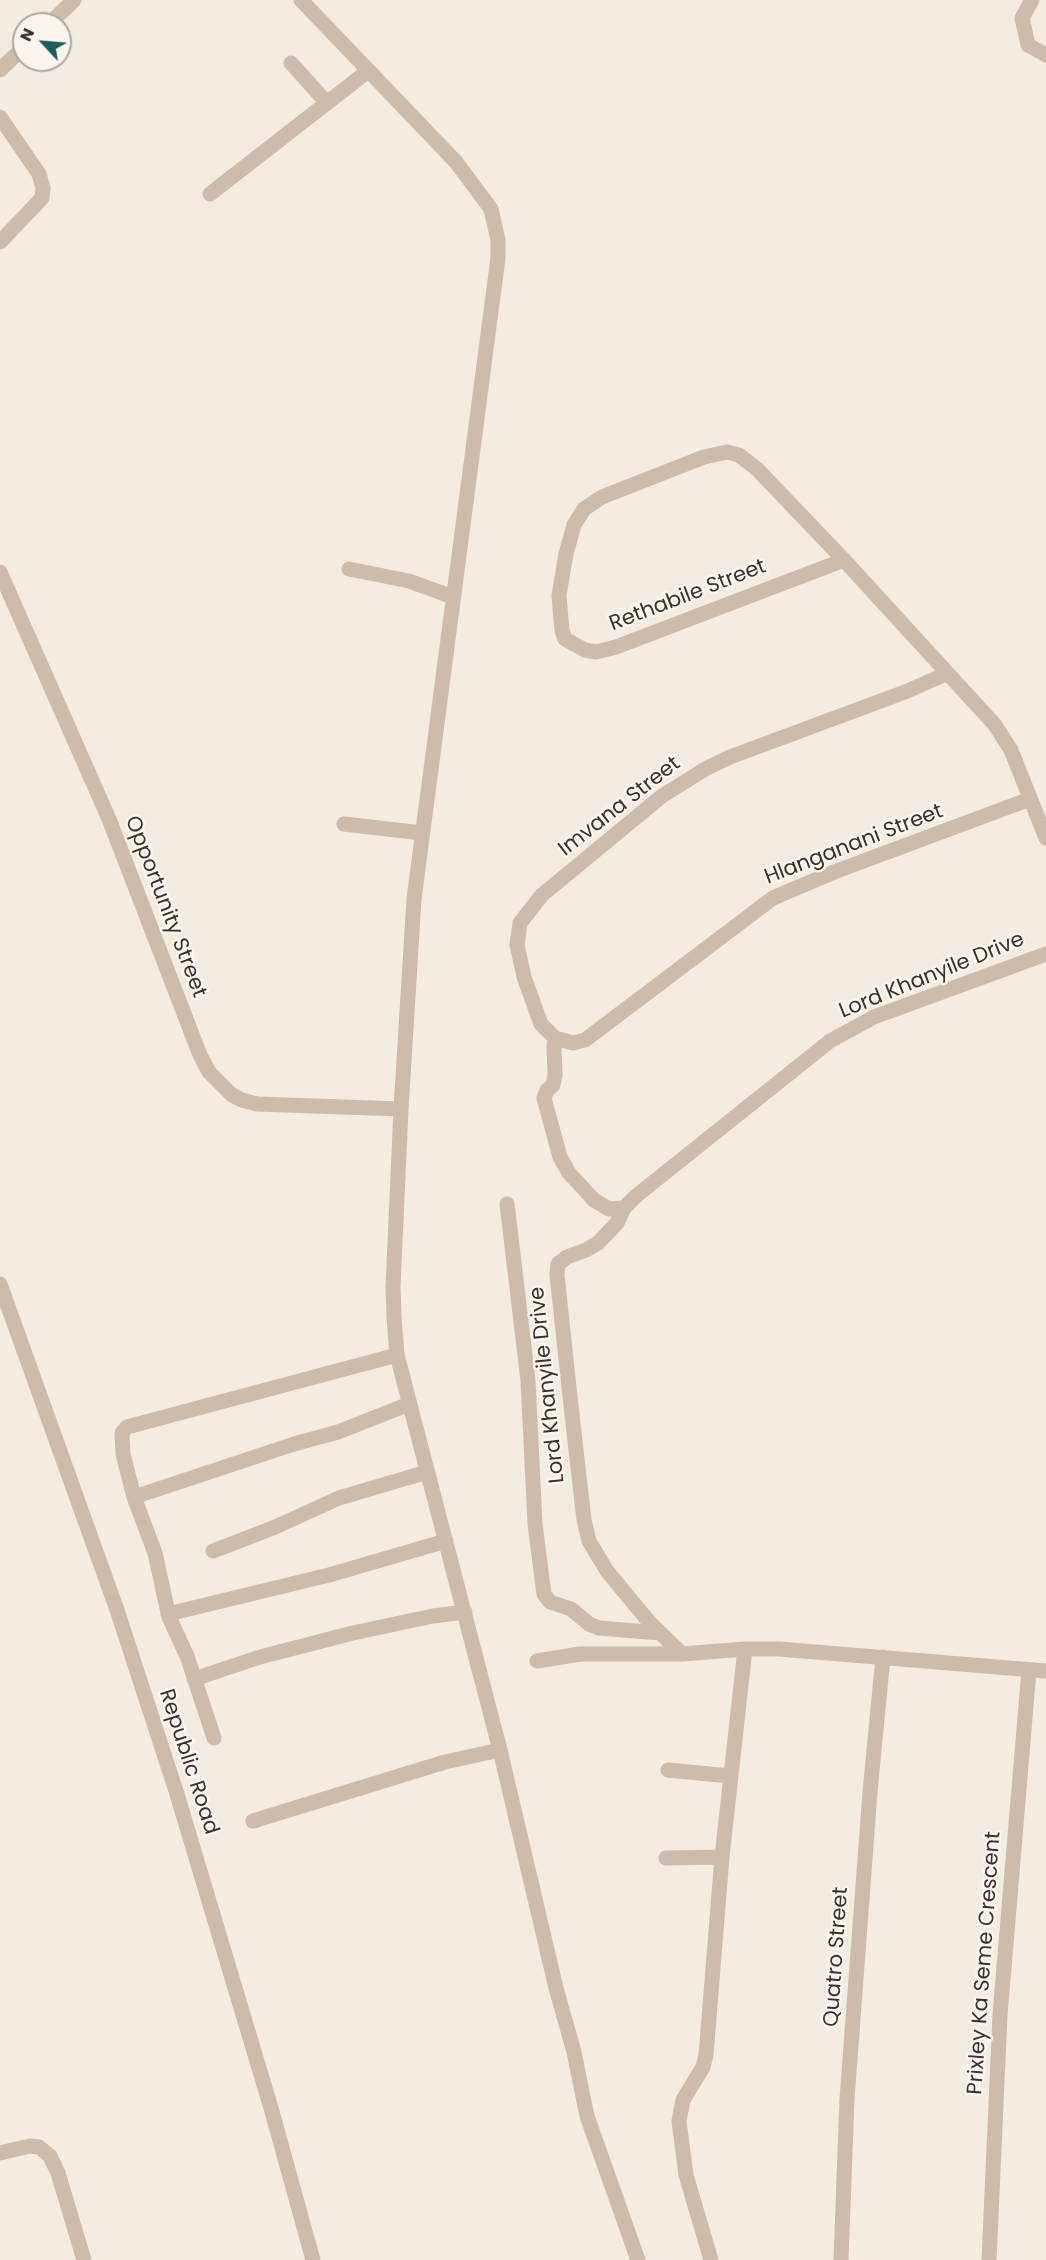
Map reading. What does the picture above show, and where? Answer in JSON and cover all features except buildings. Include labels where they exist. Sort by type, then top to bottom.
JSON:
[{"type":"street","points":[[62,12],[74,0]]},
{"type":"street","points":[[301,0],[456,162],[491,209],[496,226],[498,258],[414,899],[393,1287],[397,1355],[500,1750],[556,1988],[574,2052],[587,2116],[638,2260]]},
{"type":"street","points":[[1032,0],[1022,18],[1028,45],[1046,55]]},
{"type":"street","points":[[0,70],[12,58]]},
{"type":"street","points":[[291,63],[327,103]]},
{"type":"street","points":[[210,194],[368,71]]},
{"type":"street","points":[[0,117],[39,174],[43,188],[42,198],[0,242]]},
{"type":"street","name":"Rethabile Street","points":[[844,560],[616,647],[596,652],[585,650],[566,639],[562,631],[559,595],[569,538],[580,514],[603,497],[719,453],[733,453],[747,459],[844,560],[994,725],[1004,739],[1046,838]]},
{"type":"street","points":[[349,569],[409,581],[453,597]]},
{"type":"street","name":"Opportunity Street","points":[[0,572],[109,819],[200,1055],[209,1072],[232,1095],[257,1104],[401,1109]]},
{"type":"street","name":"Imvana Street","points":[[555,1038],[544,1029],[537,1017],[524,977],[517,945],[520,923],[542,895],[662,796],[707,768],[730,757],[906,692],[946,674]]},
{"type":"street","name":"Hlanganani Street","points":[[555,1038],[573,1043],[594,1035],[772,898],[834,872],[1030,799]]},
{"type":"street","points":[[344,824],[422,833]]},
{"type":"street","name":"Lord Khanyile Drive","points":[[682,1654],[660,1633],[602,1564],[588,1536],[571,1406],[557,1275],[558,1264],[598,1243],[617,1223],[624,1208],[663,1174],[822,1047],[850,1028],[922,998],[1046,954]]},
{"type":"street","points":[[555,1038],[555,1075],[553,1085],[546,1090],[544,1098],[560,1157],[569,1173],[594,1200],[609,1209],[624,1208]]},
{"type":"street","points":[[507,1204],[528,1380],[535,1524],[544,1594],[550,1602],[571,1609],[589,1624],[599,1628],[660,1633]]},
{"type":"street","name":"Republic Road","points":[[0,1284],[117,1610],[176,1791],[271,2108],[312,2260]]},
{"type":"street","points":[[214,1738],[187,1656],[168,1614],[155,1553],[134,1497],[122,1444],[122,1433],[127,1427],[397,1355]]},
{"type":"street","points":[[134,1497],[294,1444],[338,1432],[409,1404]]},
{"type":"street","points":[[213,1551],[273,1528],[339,1498],[427,1472]]},
{"type":"street","points":[[168,1614],[329,1575],[446,1540]]},
{"type":"street","points":[[194,1679],[260,1657],[353,1633],[433,1616],[465,1612]]},
{"type":"street","points":[[711,2260],[686,2175],[679,2121],[683,2100],[703,2067],[706,2055],[722,1857],[745,1649]]},
{"type":"street","points":[[537,1661],[573,1654],[682,1654],[745,1649],[789,1650],[1046,1671]]},
{"type":"street","name":"Quatro Street","points":[[841,2260],[848,2099],[870,1792],[883,1658]]},
{"type":"street","name":"Prixley Ka Seme Crescent","points":[[988,2260],[1002,1993],[1029,1670]]},
{"type":"street","points":[[253,1821],[445,1762],[500,1750]]},
{"type":"street","points":[[668,1770],[730,1776]]},
{"type":"street","points":[[666,1858],[722,1857]]},
{"type":"street","points":[[0,2153],[30,2146],[39,2147],[50,2156],[58,2173],[84,2260]]}]
